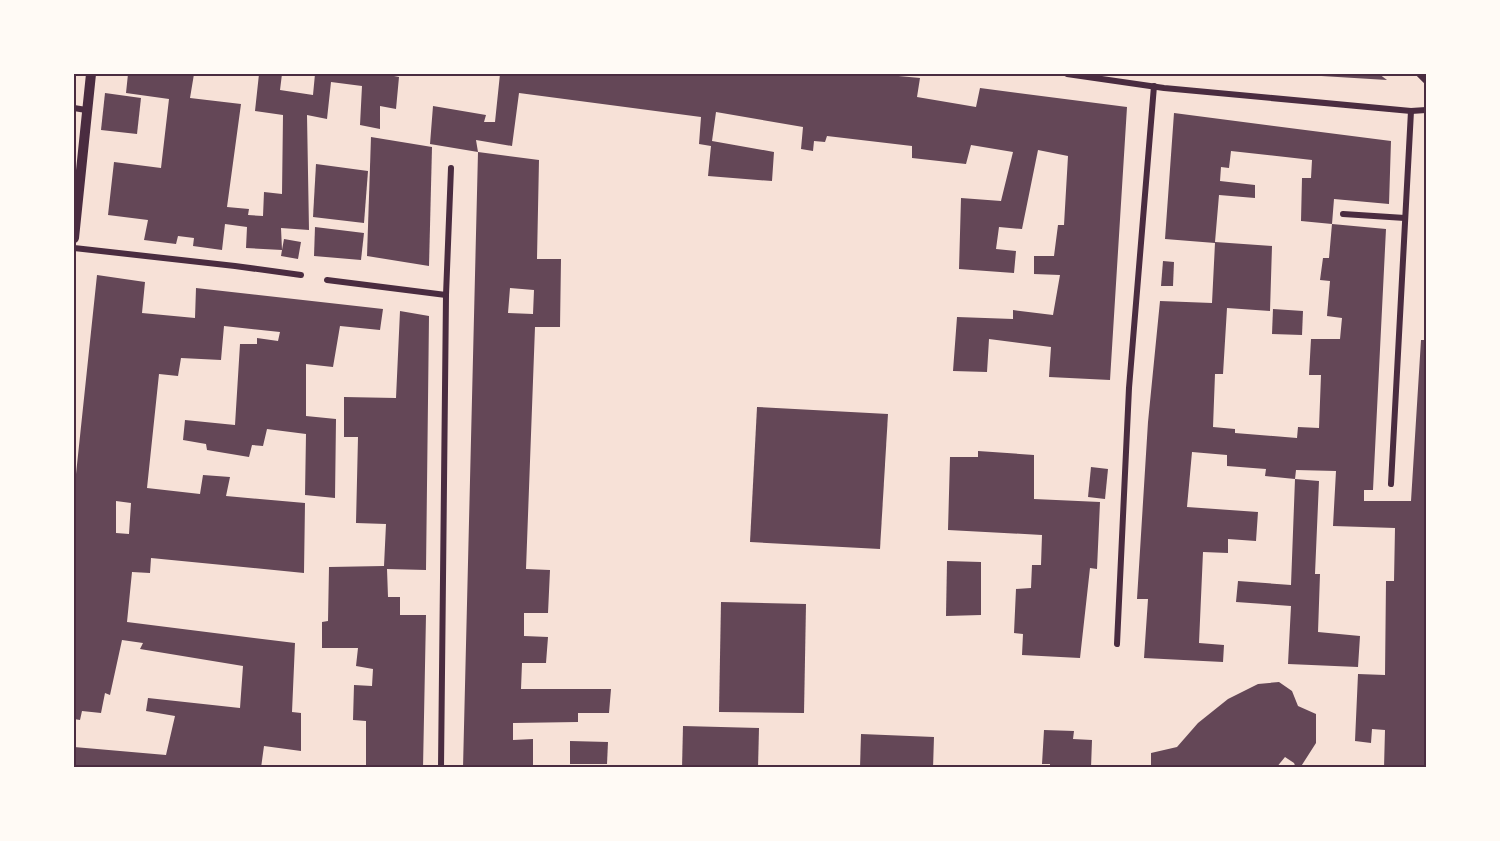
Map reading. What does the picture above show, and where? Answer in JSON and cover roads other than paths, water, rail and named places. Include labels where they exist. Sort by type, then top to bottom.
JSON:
[{"type":"street","points":[[74,238],[91,74]]},
{"type":"street","points":[[1066,74],[1154,86],[1411,111],[1426,110]]},
{"type":"street","points":[[1419,74],[1426,81]]},
{"type":"street","points":[[1117,644],[1130,388],[1154,86]]},
{"type":"street","points":[[74,108],[86,110]]},
{"type":"street","points":[[1391,484],[1411,111]]},
{"type":"street","points":[[441,768],[446,295],[451,168]]},
{"type":"street","points":[[1342,214],[1405,218]]},
{"type":"street","points":[[74,248],[302,276]]},
{"type":"street","points":[[327,280],[446,295]]}]
